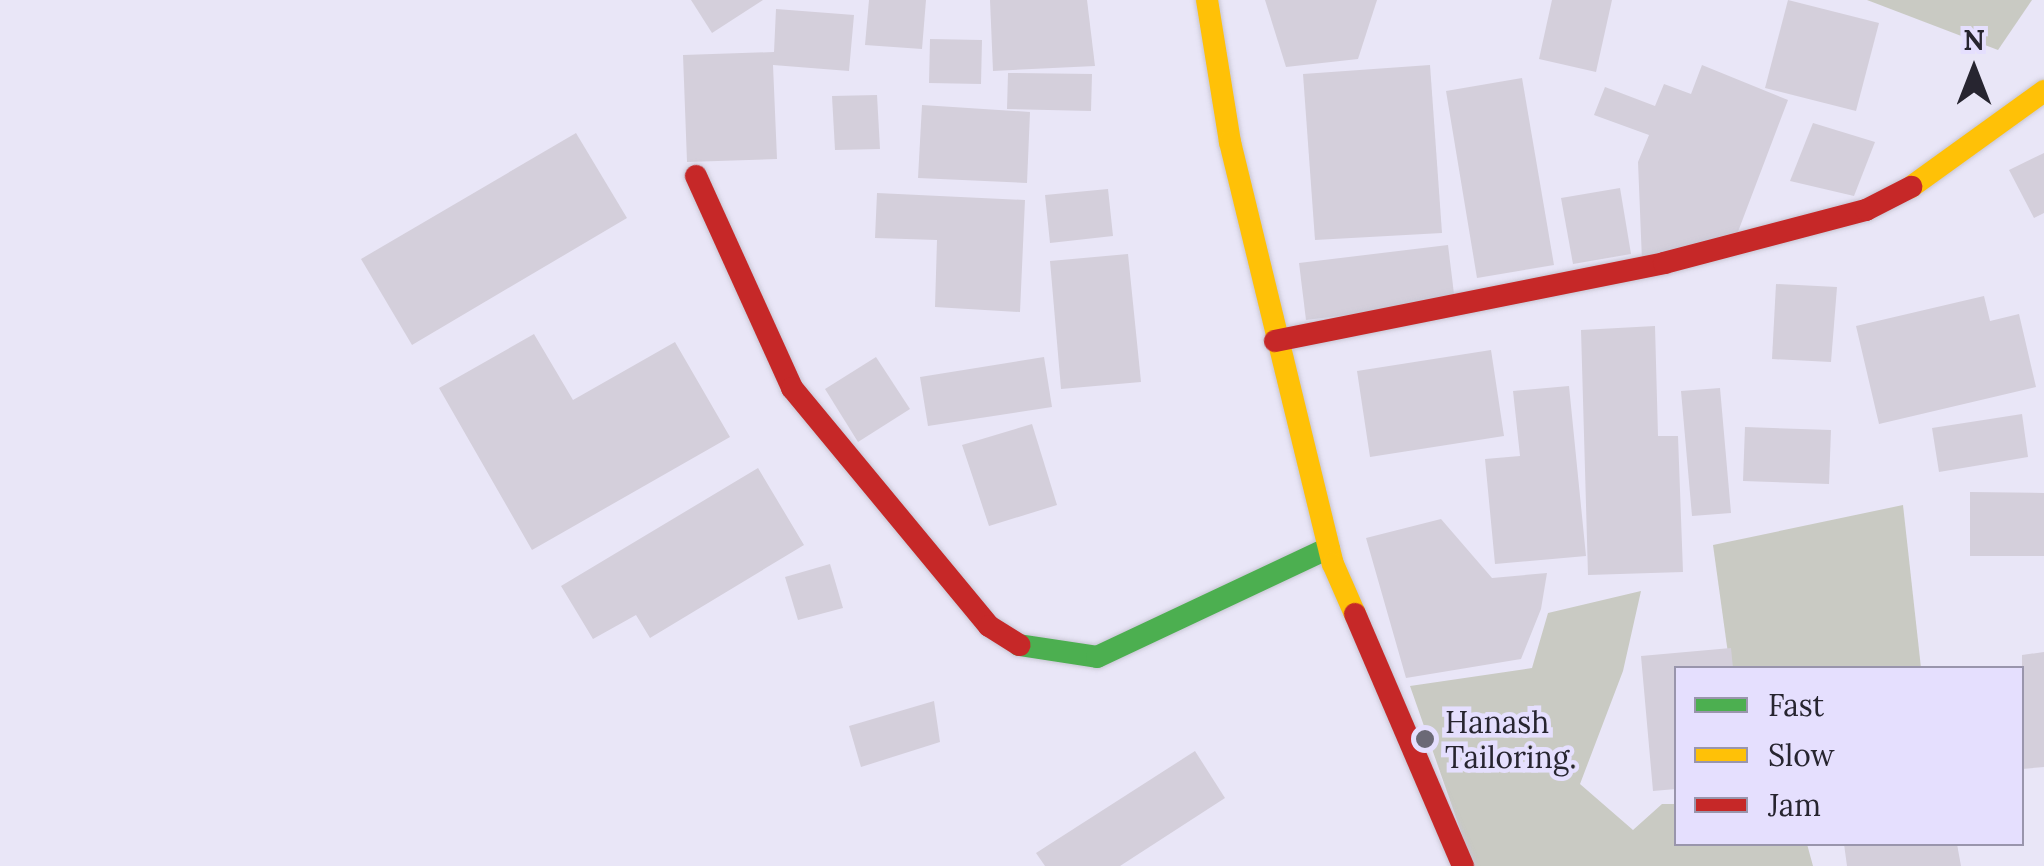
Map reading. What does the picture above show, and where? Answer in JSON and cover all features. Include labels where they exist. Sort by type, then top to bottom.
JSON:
[{"type":"street","points":[[1207,0],[1274,341],[1328,548],[1389,712],[1463,866]]},
{"type":"street","points":[[1274,341],[1664,263],[1866,210],[1940,173],[2044,91]]},
{"type":"street","points":[[696,176],[792,388],[989,626],[1034,654],[1097,657],[1328,548]]},
{"type":"shaded area","points":[[1867,0],[2032,0],[1998,50]]},
{"type":"shaded area","points":[[1903,505],[1921,666],[1730,666],[1713,545]]},
{"type":"shaded area","points":[[1641,591],[1623,671],[1580,784],[1633,830],[1662,804],[1674,804],[1674,846],[1808,846],[1813,866],[1473,866],[1410,686],[1532,668],[1548,613]]},
{"type":"building","points":[[691,0],[763,0],[712,33]]},
{"type":"building","points":[[869,0],[926,0],[922,49],[865,45]]},
{"type":"building","points":[[990,0],[1087,0],[1095,66],[993,71]]},
{"type":"building","points":[[1265,0],[1377,0],[1358,59],[1286,67]]},
{"type":"building","points":[[1552,0],[1612,0],[1596,72],[1539,59]]},
{"type":"building","points":[[1788,0],[1879,23],[1856,111],[1765,88]]},
{"type":"building","points":[[776,9],[854,15],[849,71],[773,65],[777,159],[687,162],[683,55],[774,52]]},
{"type":"building","points":[[930,39],[982,40],[981,84],[929,83]]},
{"type":"building","points":[[1430,65],[1442,233],[1315,240],[1303,74]]},
{"type":"building","points":[[1702,65],[1788,100],[1736,237],[1642,261],[1638,162],[1649,135],[1594,115],[1605,87],[1655,106],[1664,84],[1691,94]]},
{"type":"building","points":[[1008,73],[1092,74],[1091,111],[1007,109]]},
{"type":"building","points":[[1522,78],[1554,265],[1477,278],[1446,91]]},
{"type":"building","points":[[877,95],[880,149],[835,150],[832,96]]},
{"type":"building","points":[[922,105],[1030,112],[1027,183],[918,178]]},
{"type":"building","points":[[1813,123],[1875,142],[1854,196],[1790,181]]},
{"type":"building","points":[[576,133],[627,218],[412,345],[361,259]]},
{"type":"building","points":[[2044,153],[2044,213],[2034,218],[2009,170]]},
{"type":"building","points":[[1620,188],[1631,254],[1573,264],[1561,198]]},
{"type":"building","points":[[1108,189],[1113,236],[1050,243],[1045,195]]},
{"type":"building","points":[[877,193],[1025,200],[1020,312],[935,307],[937,240],[875,238]]},
{"type":"building","points":[[1448,245],[1455,302],[1306,320],[1299,263]]},
{"type":"building","points":[[1128,254],[1141,382],[1061,389],[1050,261]]},
{"type":"building","points":[[1776,284],[1837,287],[1831,362],[1772,359]]},
{"type":"building","points":[[1984,296],[1990,321],[2019,314],[2036,387],[1879,424],[1856,326]]},
{"type":"building","points":[[1655,326],[1658,436],[1678,436],[1683,572],[1588,575],[1581,330]]},
{"type":"building","points":[[534,334],[573,400],[675,342],[730,437],[532,550],[439,388]]},
{"type":"building","points":[[1491,350],[1504,436],[1370,457],[1357,371]]},
{"type":"building","points":[[876,357],[910,409],[858,442],[825,389]]},
{"type":"building","points":[[1044,357],[1052,407],[928,426],[920,377]]},
{"type":"building","points":[[1569,386],[1586,556],[1495,564],[1485,459],[1520,456],[1513,391]]},
{"type":"building","points":[[1720,388],[1731,513],[1692,516],[1681,391]]},
{"type":"building","points":[[2022,414],[2028,457],[1939,472],[1932,428]]},
{"type":"building","points":[[1032,424],[1057,505],[989,526],[962,445]]},
{"type":"building","points":[[1745,427],[1831,430],[1829,484],[1743,481]]},
{"type":"building","points":[[758,468],[804,545],[650,638],[636,615],[593,639],[561,586]]},
{"type":"building","points":[[1970,492],[2044,493],[2044,556],[1970,556]]},
{"type":"building","points":[[1441,519],[1492,578],[1547,573],[1541,609],[1521,659],[1406,678],[1366,538]]},
{"type":"building","points":[[830,564],[843,608],[798,620],[785,577]]},
{"type":"building","points":[[1731,648],[1733,666],[1674,666],[1674,789],[1653,791],[1641,656]]},
{"type":"building","points":[[2044,652],[2044,767],[2024,769],[2022,655]]},
{"type":"building","points":[[934,701],[940,742],[861,767],[849,726]]},
{"type":"building","points":[[1195,751],[1225,798],[1120,866],[1045,866],[1036,853]]},
{"type":"building","points":[[1844,846],[1957,846],[1961,866],[1847,866]]},
{"type":"traffic: fast","points":[[1019,645],[1097,657],[1329,548]]},
{"type":"traffic: slow","points":[[1207,0],[1230,142],[1333,564],[1355,614]]},
{"type":"traffic: slow","points":[[1911,187],[2044,91]]},
{"type":"traffic: jam","points":[[696,176],[792,388],[989,626],[1019,645]]},
{"type":"traffic: jam","points":[[1275,341],[1664,263],[1866,210],[1911,187]]},
{"type":"traffic: jam","points":[[1355,614],[1463,866]]},
{"type":"place","name":"Hanash Tailoring.","points":[[1425,739]]}]
